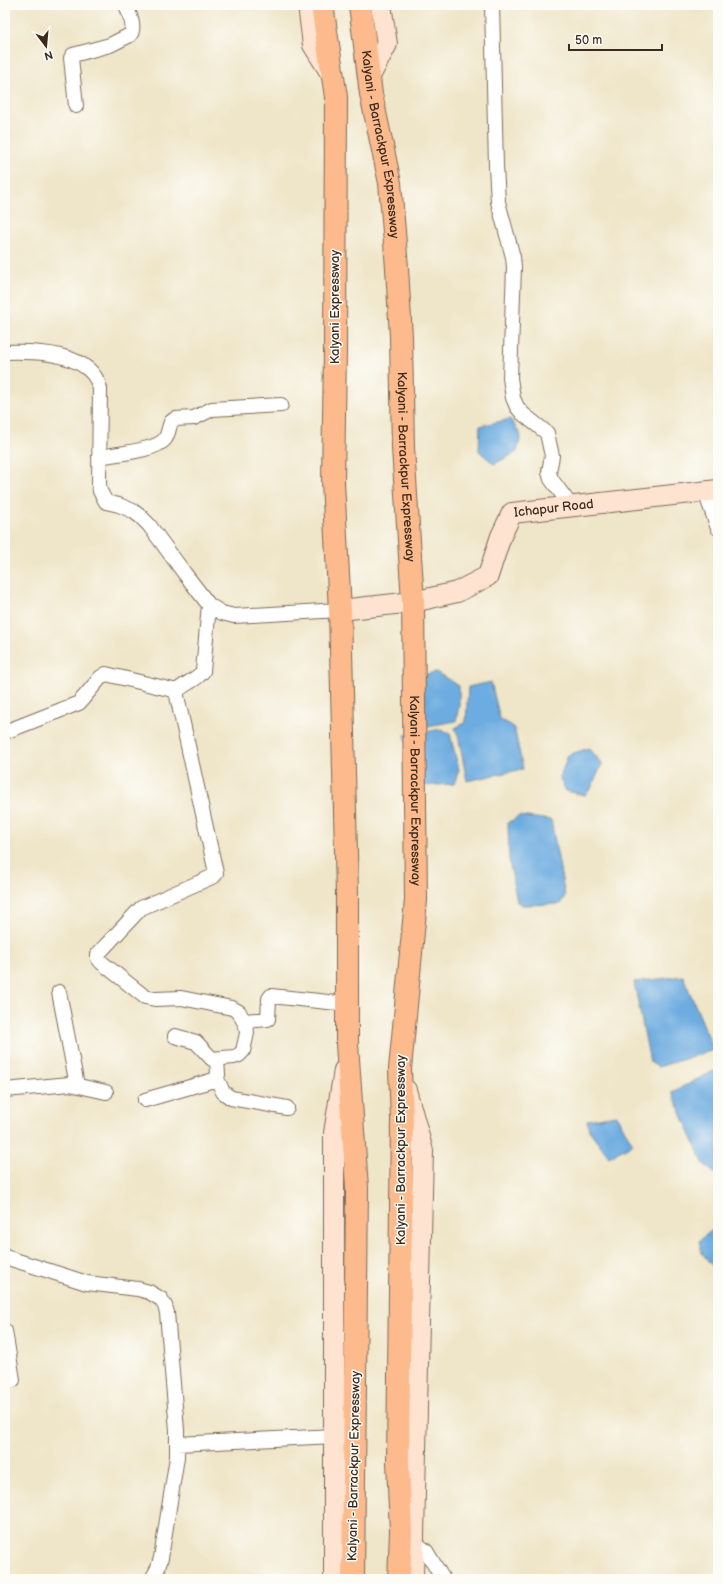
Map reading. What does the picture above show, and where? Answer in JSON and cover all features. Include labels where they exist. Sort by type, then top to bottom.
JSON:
[{"type":"highway","name":"Kalyani Expressway","points":[[322,5],[336,97],[333,482],[340,610]]},
{"type":"highway","name":"Kalyani - Barrackpur Expressway","points":[[360,5],[371,94],[390,183],[401,337],[403,448],[413,602],[416,900],[400,1069],[402,1119],[398,1462],[401,1532],[399,1579]]},
{"type":"highway","name":"Kalyani - Barrackpur Expressway","points":[[340,610],[347,893],[348,1044],[357,1188],[353,1579]]},
{"type":"street","points":[[76,106],[71,58],[73,55],[110,45],[130,35],[133,32],[133,28],[126,5]]},
{"type":"street","points":[[308,5],[312,45],[333,77]]},
{"type":"street","points":[[369,78],[387,44],[381,5]]},
{"type":"street","points":[[492,5],[498,202],[513,256],[514,267],[510,378],[513,398],[517,407],[523,414],[547,433],[552,456],[549,472],[551,479],[571,506]]},
{"type":"street","points":[[5,352],[51,355],[70,359],[91,371],[98,380],[100,389],[100,491],[106,502],[133,510],[141,517],[149,525],[209,605],[222,613],[234,616],[340,610],[413,602]]},
{"type":"street","points":[[99,457],[143,450],[161,442],[166,438],[172,420],[194,418],[212,409],[281,405]]},
{"type":"street","points":[[712,491],[718,528]]},
{"type":"street","name":"Ichapur Road","points":[[413,602],[457,592],[488,576],[501,536],[512,513],[712,491]]},
{"type":"street","points":[[5,732],[79,704],[101,677],[106,674],[177,691],[200,675],[203,671],[209,605]]},
{"type":"street","points":[[175,1036],[193,1040],[209,1057],[217,1059],[239,1055],[243,1051],[247,1033],[244,1021],[239,1012],[232,1008],[181,998],[154,999],[145,997],[101,962],[98,958],[98,954],[141,908],[214,876],[216,873],[177,691]]},
{"type":"street","points":[[59,992],[77,1085]]},
{"type":"street","points":[[244,1021],[268,1019],[269,999],[271,996],[347,1004]]},
{"type":"street","points":[[334,1579],[334,1133],[348,1044]]},
{"type":"street","points":[[217,1059],[217,1078],[224,1092],[231,1098],[287,1108]]},
{"type":"street","points":[[400,1069],[423,1151],[413,1579]]},
{"type":"street","points":[[145,1100],[217,1078]]},
{"type":"street","points":[[5,1090],[70,1084],[106,1092]]},
{"type":"street","points":[[5,1257],[87,1283],[138,1289],[149,1292],[161,1299],[165,1306],[167,1314],[177,1457],[161,1558],[152,1579]]},
{"type":"street","points":[[5,1331],[13,1380]]},
{"type":"street","points":[[177,1444],[335,1436]]},
{"type":"street","points":[[413,1541],[426,1551],[443,1579]]},
{"type":"water","points":[[510,419],[521,435],[517,452],[494,464],[479,451],[480,426]]},
{"type":"water","points":[[436,672],[459,686],[459,705],[456,721],[422,727],[416,677]]},
{"type":"water","points":[[491,682],[500,719],[514,727],[523,769],[467,781],[458,735],[455,728],[466,722],[468,687]]},
{"type":"water","points":[[442,729],[450,734],[459,770],[454,784],[418,786],[405,735]]},
{"type":"water","points":[[589,748],[602,764],[591,789],[585,795],[566,791],[560,778],[568,755]]},
{"type":"water","points":[[519,816],[551,820],[565,896],[560,904],[522,905],[517,902],[509,859],[508,823]]},
{"type":"water","points":[[683,976],[714,1050],[658,1067],[650,1062],[634,982]]},
{"type":"water","points":[[718,1069],[718,1177],[703,1163],[672,1092]]},
{"type":"water","points":[[616,1115],[633,1144],[609,1157],[589,1130],[587,1120]]},
{"type":"water","points":[[718,1225],[718,1273],[702,1253],[699,1241]]}]
